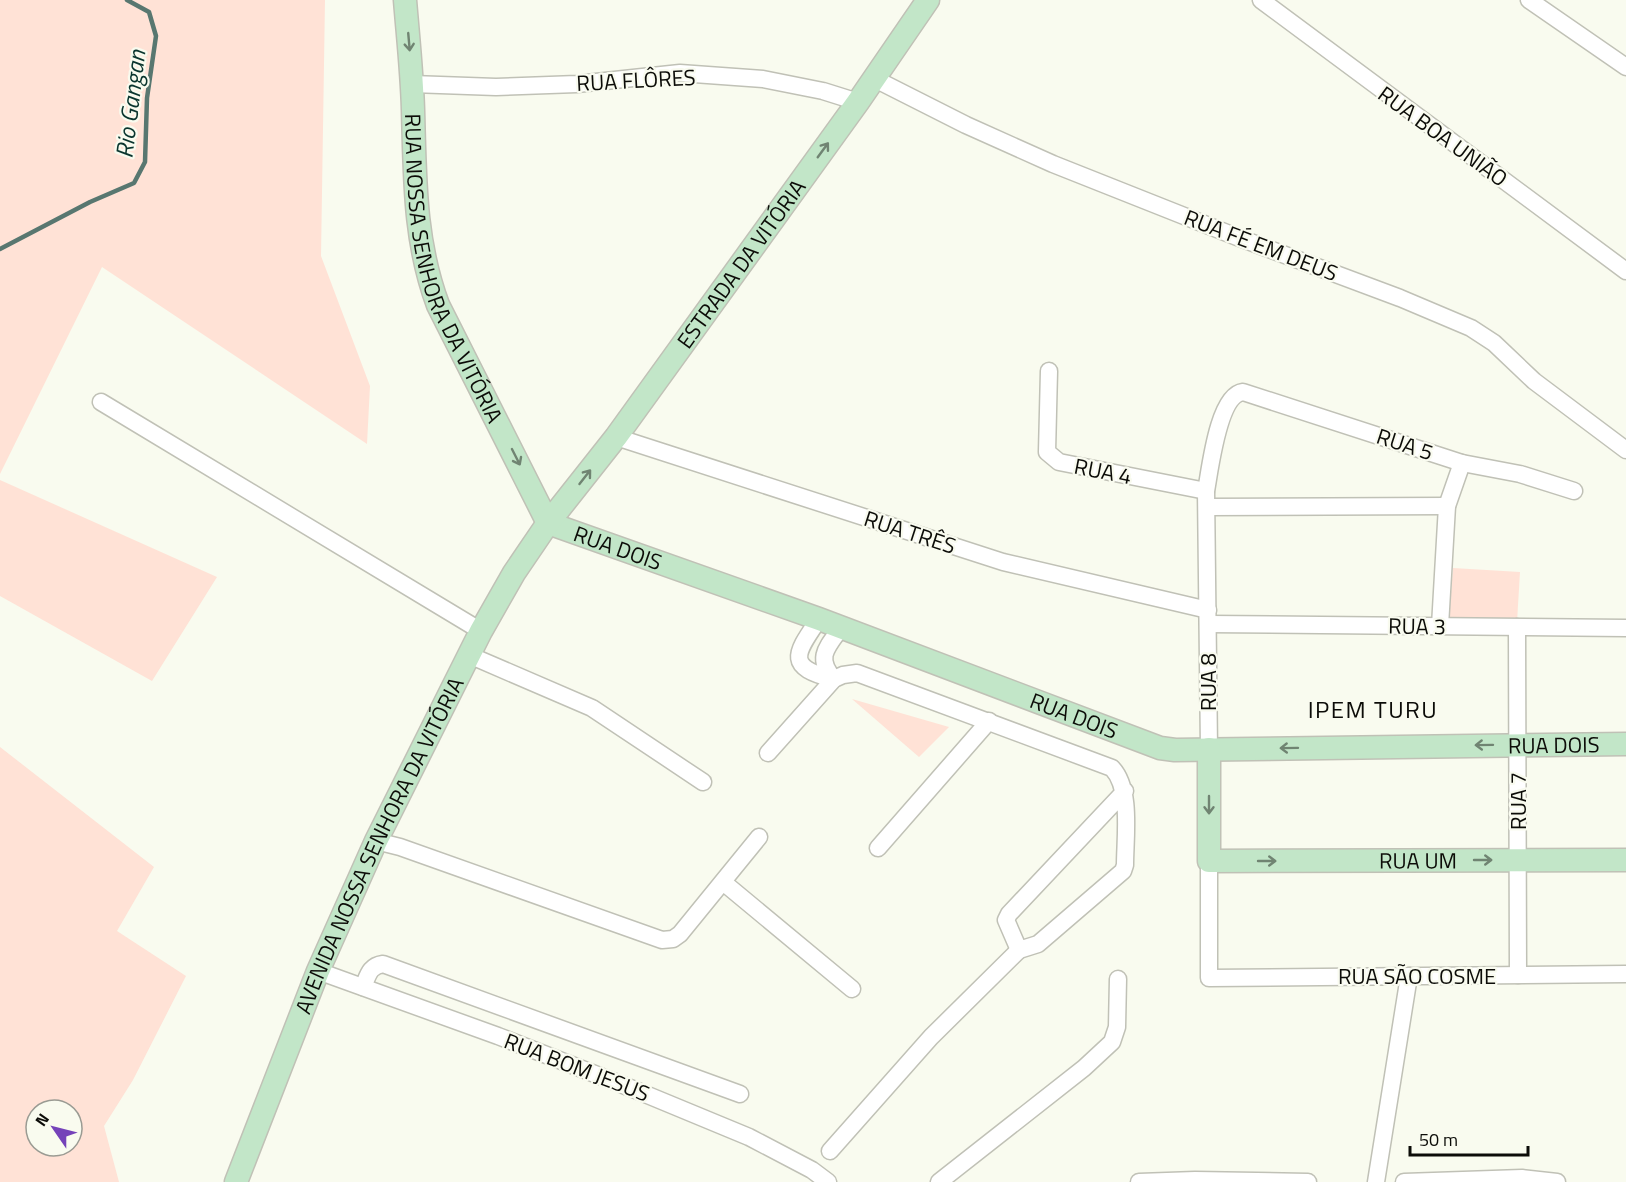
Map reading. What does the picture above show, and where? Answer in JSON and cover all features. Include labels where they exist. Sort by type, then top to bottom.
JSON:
[{"type":"main road","name":"RUA NOSSA SENHORA DA VITÓRIA","points":[[405,0],[412,84],[419,230],[429,282],[438,305],[536,495],[548,523]]},
{"type":"main road","name":"ESTRADA DA VITÓRIA","points":[[548,523],[616,437],[858,102],[928,0]]},
{"type":"main road","points":[[536,495],[554,503],[567,501]]},
{"type":"main road","name":"AVENIDA NOSSA SENHORA DA VITÓRIA","points":[[236,1182],[318,971],[376,841],[481,631],[523,558],[548,523]]},
{"type":"main road","name":"RUA DOIS","points":[[548,523],[819,619],[1160,748],[1626,744]]},
{"type":"main road","name":"RUA 8","points":[[1209,749],[1209,861]]},
{"type":"main road","name":"RUA UM","points":[[1209,861],[1626,860]]},
{"type":"street","name":"RUA BOA UNIÃO","points":[[1261,0],[1626,271]]},
{"type":"street","points":[[1529,0],[1626,67]]},
{"type":"street","name":"RUA FLÔRES","points":[[412,84],[496,87],[577,84],[680,73],[763,79],[823,91],[858,102]]},
{"type":"street","name":"RUA FÉ EM DEUS","points":[[873,78],[966,125],[1053,164],[1237,237],[1400,298],[1471,328],[1494,343],[1534,381],[1626,450]]},
{"type":"street","name":"RUA 4","points":[[1049,371],[1047,452],[1059,462],[1207,499],[1447,506]]},
{"type":"street","name":"RUA 8","points":[[1209,749],[1207,499],[1213,451],[1222,418],[1237,392]]},
{"type":"street","name":"RUA 5","points":[[1237,392],[1243,392],[1462,463],[1520,474],[1574,491]]},
{"type":"street","points":[[101,402],[481,631]]},
{"type":"street","name":"RUA TRÊS","points":[[616,437],[1003,562],[1208,617]]},
{"type":"street","points":[[1440,626],[1447,506],[1462,463]]},
{"type":"street","name":"RUA 3","points":[[1208,617],[1440,626],[1626,628]]},
{"type":"street","points":[[819,619],[798,651],[799,659],[805,669],[834,679]]},
{"type":"street","name":"RUA 7","points":[[1517,627],[1518,975]]},
{"type":"street","points":[[834,679],[825,669],[824,656],[829,644],[841,628]]},
{"type":"street","points":[[469,655],[592,708],[703,782]]},
{"type":"street","points":[[768,753],[834,679],[850,673],[864,674],[1112,768],[1120,776],[1125,791],[1125,865],[1123,871],[1038,944],[1019,950],[931,1037],[830,1151]]},
{"type":"street","points":[[878,848],[989,721]]},
{"type":"street","points":[[1019,950],[1006,920],[1009,914],[1125,791]]},
{"type":"street","points":[[376,841],[400,847],[662,940],[673,939],[680,934],[759,837]]},
{"type":"street","name":"RUA 8","points":[[1209,861],[1209,978]]},
{"type":"street","points":[[723,882],[852,989]]},
{"type":"street","points":[[363,987],[375,965],[383,964],[740,1094]]},
{"type":"street","name":"RUA BOM JESUS","points":[[318,971],[498,1036],[654,1097],[749,1137],[812,1170],[828,1182]]},
{"type":"street","name":"RUA SÃO COSME","points":[[1209,978],[1626,974]]},
{"type":"street","points":[[1376,1182],[1409,976]]},
{"type":"street","points":[[939,1182],[1084,1068],[1112,1042],[1117,1027],[1118,979]]},
{"type":"street","points":[[1404,1182],[1522,1179],[1557,1182]]},
{"type":"street","points":[[1139,1182],[1195,1180],[1308,1182]]},
{"type":"shaded area","points":[[0,0],[325,0],[321,256],[370,386],[367,444],[102,267],[0,474]]},
{"type":"shaded area","points":[[0,480],[217,577],[152,681],[0,596]]},
{"type":"shaded area","points":[[1453,568],[1520,572],[1517,622],[1449,617]]},
{"type":"shaded area","points":[[852,699],[949,727],[919,757]]},
{"type":"shaded area","points":[[0,747],[154,867],[117,931],[186,976],[133,1080],[104,1126],[119,1182],[0,1182]]},
{"type":"waterway","name":"Rio Gangan","points":[[0,249],[90,202],[134,183],[145,162],[147,98],[156,36],[149,12],[127,0]]},
{"type":"district","name":"IPEM TURU","points":[[1373,709]]}]
